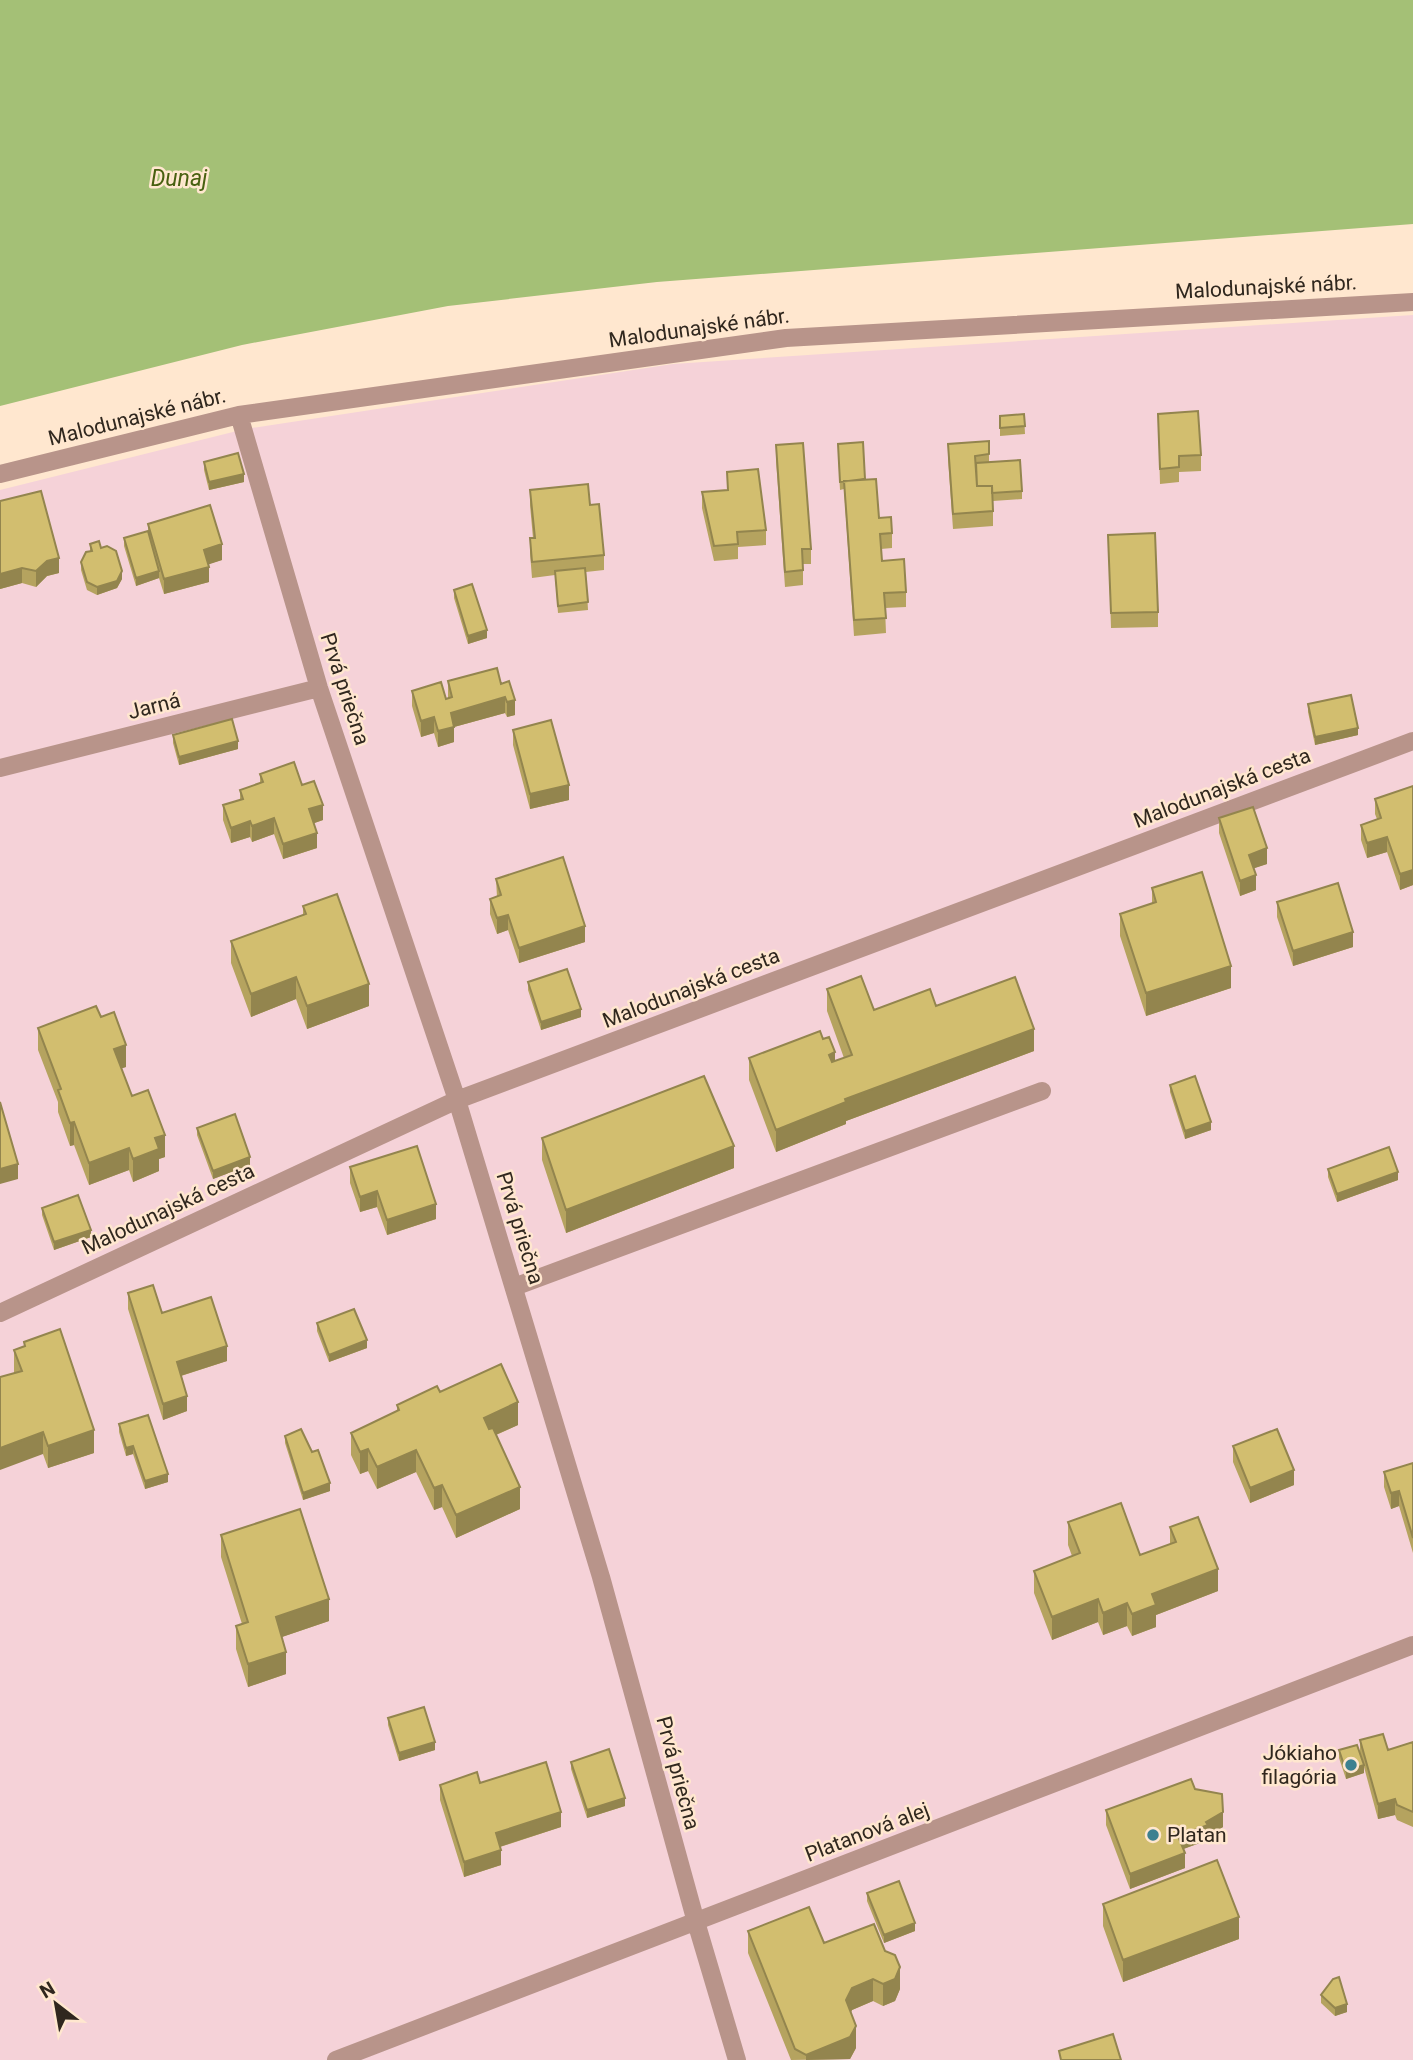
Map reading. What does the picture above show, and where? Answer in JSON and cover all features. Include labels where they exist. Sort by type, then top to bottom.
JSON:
[{"type":"street","name":"Malodunajské nábr.","points":[[0,474],[239,415],[786,338],[1413,302]]},
{"type":"street","name":"Prvá priečna","points":[[239,415],[319,688],[457,1100],[514,1287],[601,1577],[696,1923],[737,2060]]},
{"type":"street","name":"Jarná","points":[[0,768],[319,688]]},
{"type":"street","name":"Malodunajská cesta","points":[[0,1313],[457,1100],[1413,741]]},
{"type":"street","points":[[514,1287],[1042,1091]]},
{"type":"street","name":"Platanová alej","points":[[336,2060],[1413,1645]]},
{"type":"shaded area","points":[[1413,315],[1413,2060],[0,2060],[0,490],[245,429],[673,364]]},
{"type":"water","name":"Dunaj","points":[[0,0],[1413,0],[1413,224],[657,282],[448,306],[242,345],[0,406]]},
{"type":"building","points":[[1198,411],[1201,455],[1179,456],[1179,467],[1160,469],[1158,414]]},
{"type":"building","points":[[1024,414],[1025,426],[1000,428],[1000,416]]},
{"type":"building","points":[[989,441],[989,454],[975,456],[977,486],[992,486],[993,511],[953,514],[948,444]]},
{"type":"building","points":[[863,442],[865,479],[840,482],[838,444]]},
{"type":"building","points":[[803,443],[811,549],[802,549],[803,570],[785,572],[776,445]]},
{"type":"building","points":[[238,453],[244,474],[209,482],[204,462]]},
{"type":"building","points":[[1020,460],[1022,491],[992,493],[992,486],[977,486],[976,463]]},
{"type":"building","points":[[758,469],[766,530],[737,532],[738,544],[714,546],[702,492],[728,490],[727,472]]},
{"type":"building","points":[[876,479],[879,518],[891,517],[892,533],[880,534],[882,561],[904,559],[906,592],[884,593],[886,618],[854,620],[844,481]]},
{"type":"building","points":[[588,484],[590,505],[599,504],[604,555],[532,562],[530,538],[535,538],[530,490]]},
{"type":"building","points":[[41,491],[59,558],[47,561],[36,571],[22,568],[0,574],[0,501]]},
{"type":"building","points":[[210,505],[222,544],[204,550],[209,567],[164,579],[148,524]]},
{"type":"building","points":[[148,531],[159,571],[136,578],[124,538]]},
{"type":"building","points":[[1155,533],[1158,612],[1111,613],[1108,535]]},
{"type":"building","points":[[99,541],[101,548],[107,546],[116,551],[122,571],[117,581],[97,587],[87,582],[81,562],[86,552],[92,551],[90,544]]},
{"type":"building","points":[[585,568],[588,602],[558,606],[555,571]]},
{"type":"building","points":[[472,584],[487,630],[468,636],[454,590]]},
{"type":"building","points":[[497,668],[501,684],[509,681],[515,700],[507,702],[505,697],[451,713],[454,727],[438,731],[434,717],[421,721],[412,691],[441,682],[446,699],[452,697],[448,681]]},
{"type":"building","points":[[1351,695],[1358,728],[1315,737],[1308,704]]},
{"type":"building","points":[[232,719],[238,741],[179,757],[173,735]]},
{"type":"building","points":[[551,720],[569,785],[530,794],[513,730]]},
{"type":"building","points":[[294,762],[302,785],[314,781],[323,805],[309,809],[317,833],[283,844],[274,818],[252,826],[250,821],[231,828],[223,805],[243,799],[240,790],[263,782],[260,774]]},
{"type":"building","points":[[1413,786],[1413,870],[1400,874],[1387,837],[1367,843],[1361,825],[1381,818],[1375,799]]},
{"type":"building","points":[[1253,807],[1267,848],[1249,855],[1256,875],[1240,881],[1219,818]]},
{"type":"building","points":[[563,857],[585,926],[519,948],[508,915],[497,918],[490,899],[501,895],[496,879]]},
{"type":"building","points":[[1202,872],[1231,966],[1146,993],[1120,914],[1156,902],[1152,888]]},
{"type":"building","points":[[1338,883],[1353,932],[1293,951],[1277,902]]},
{"type":"building","points":[[337,894],[369,984],[307,1006],[296,977],[251,994],[231,941],[306,914],[303,906]]},
{"type":"building","points":[[567,969],[581,1009],[541,1022],[528,982]]},
{"type":"building","points":[[861,976],[874,1010],[930,989],[936,1006],[1015,977],[1034,1029],[845,1099],[846,1102],[776,1130],[749,1058],[820,1031],[823,1039],[829,1037],[835,1052],[829,1055],[832,1062],[852,1055],[827,989]]},
{"type":"building","points":[[96,1006],[101,1017],[114,1012],[126,1045],[114,1049],[132,1096],[148,1090],[165,1135],[155,1138],[159,1149],[133,1159],[129,1148],[89,1163],[74,1122],[70,1123],[58,1090],[61,1089],[38,1028]]},
{"type":"building","points":[[704,1076],[734,1146],[566,1210],[542,1138]]},
{"type":"building","points":[[1195,1076],[1211,1122],[1185,1131],[1170,1085]]},
{"type":"building","points":[[0,1102],[18,1164],[0,1169]]},
{"type":"building","points":[[235,1114],[250,1157],[213,1171],[197,1128]]},
{"type":"building","points":[[417,1146],[436,1204],[387,1220],[377,1191],[360,1197],[350,1167]]},
{"type":"building","points":[[1389,1147],[1398,1172],[1337,1194],[1328,1169]]},
{"type":"building","points":[[78,1195],[91,1230],[54,1242],[42,1208]]},
{"type":"building","points":[[153,1285],[162,1313],[211,1297],[227,1346],[177,1362],[187,1396],[163,1404],[128,1293]]},
{"type":"building","points":[[354,1309],[367,1340],[329,1355],[317,1323]]},
{"type":"building","points":[[60,1329],[94,1430],[48,1446],[43,1432],[0,1448],[0,1377],[22,1371],[14,1350],[25,1346],[24,1342]]},
{"type":"building","points":[[501,1364],[518,1402],[484,1418],[489,1429],[493,1428],[520,1487],[456,1515],[442,1485],[434,1488],[416,1450],[377,1467],[368,1449],[360,1452],[351,1433],[399,1410],[397,1405],[437,1386],[440,1392]]},
{"type":"building","points":[[148,1415],[168,1474],[145,1481],[133,1446],[126,1448],[119,1424]]},
{"type":"building","points":[[301,1429],[312,1452],[318,1450],[330,1483],[303,1493],[285,1436]]},
{"type":"building","points":[[1277,1429],[1294,1470],[1250,1488],[1233,1446]]},
{"type":"building","points":[[1413,1463],[1413,1538],[1399,1491],[1391,1493],[1384,1472]]},
{"type":"building","points":[[1121,1503],[1140,1555],[1176,1542],[1170,1527],[1198,1517],[1218,1569],[1152,1594],[1156,1605],[1132,1614],[1127,1603],[1103,1613],[1098,1599],[1052,1617],[1034,1571],[1080,1553],[1068,1522]]},
{"type":"building","points":[[300,1509],[329,1599],[276,1617],[286,1652],[248,1664],[236,1626],[248,1622],[221,1535]]},
{"type":"building","points":[[424,1707],[435,1742],[399,1753],[388,1718]]},
{"type":"building","points":[[1383,1734],[1388,1750],[1413,1742],[1413,1812],[1397,1805],[1395,1799],[1378,1804],[1360,1740]]},
{"type":"building","points":[[1357,1745],[1364,1765],[1346,1771],[1339,1750]]},
{"type":"building","points":[[609,1749],[625,1798],[587,1810],[571,1762]]},
{"type":"building","points":[[546,1762],[561,1812],[496,1833],[501,1850],[464,1862],[440,1785],[477,1772],[480,1783]]},
{"type":"building","points":[[1191,1779],[1195,1789],[1222,1794],[1223,1812],[1206,1822],[1208,1825],[1178,1836],[1185,1853],[1130,1874],[1106,1810]]},
{"type":"building","points":[[1217,1860],[1239,1917],[1123,1960],[1103,1904]]},
{"type":"building","points":[[899,1881],[915,1923],[884,1935],[867,1893]]},
{"type":"building","points":[[809,1907],[824,1943],[874,1924],[885,1951],[895,1955],[900,1967],[895,1979],[883,1984],[873,1979],[852,1988],[846,2000],[856,2026],[850,2037],[806,2055],[795,2049],[748,1931]]},
{"type":"building","points":[[1339,1977],[1347,2004],[1335,2008],[1321,1995],[1333,1979]]},
{"type":"building","points":[[1113,2034],[1121,2060],[1061,2060],[1059,2051]]},
{"type":"place","name":"Jókiaho filagória","points":[[1351,1765]]},
{"type":"place","name":"Platan","points":[[1153,1835]]}]
